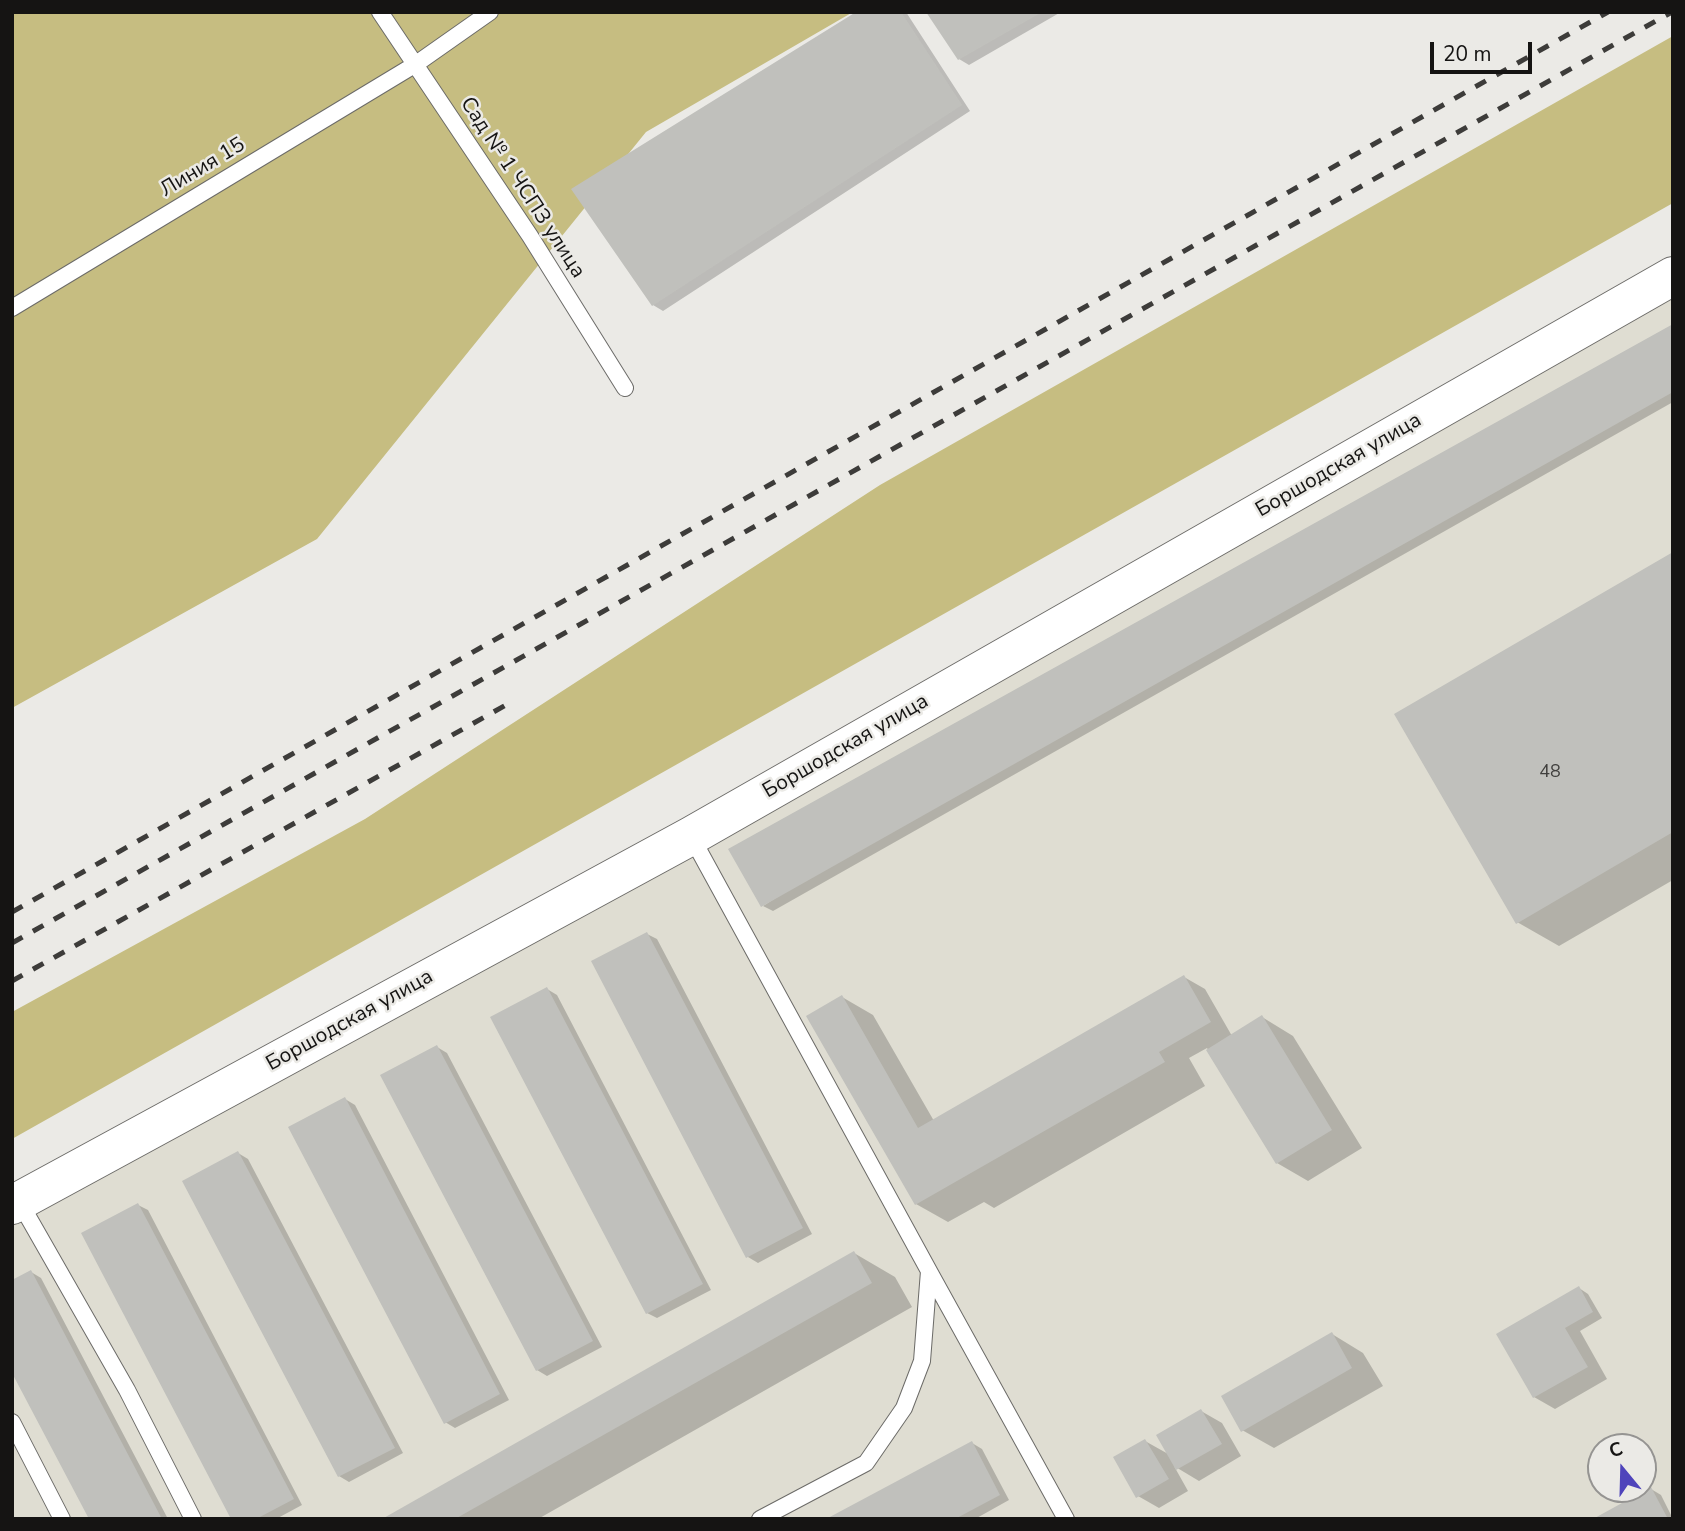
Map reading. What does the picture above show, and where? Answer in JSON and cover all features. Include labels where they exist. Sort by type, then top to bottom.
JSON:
[{"type":"street","name":"Боршодская улица","points":[[16,1203],[691,836],[1673,276]]},
{"type":"lane","name":"Сад № 1 ЧСПЗ улица","points":[[380,12],[530,236],[625,388]]},
{"type":"lane","name":"Линия 15","points":[[12,308],[416,64],[490,12]]},
{"type":"lane","points":[[691,836],[1066,1519]]},
{"type":"lane","points":[[16,1203],[127,1390],[193,1519]]},
{"type":"lane","points":[[760,1519],[866,1463],[896,1419],[922,1361],[929,1271]]},
{"type":"lane","points":[[12,1422],[62,1519]]},
{"type":"shaded area","points":[[12,12],[853,12],[646,132],[317,539],[12,708]]},
{"type":"shaded area","points":[[1673,36],[1673,203],[12,1139],[12,1012],[365,819],[880,485]]},
{"type":"shaded area","points":[[1673,298],[1673,1519],[12,1519],[12,1214]]},
{"type":"building","points":[[856,12],[901,12],[962,105],[652,306],[571,189]]},
{"type":"building","points":[[926,12],[1042,12],[958,60]]},
{"type":"building","points":[[1673,324],[1673,392],[761,907],[728,849]]},
{"type":"building","points":[[1673,552],[1673,832],[1516,924],[1394,714]]},
{"type":"building","points":[[647,932],[803,1228],[746,1258],[591,961]]},
{"type":"building","points":[[1184,975],[1211,1022],[1159,1052],[1165,1062],[915,1205],[806,1016],[842,995],[918,1128]]},
{"type":"building","points":[[547,987],[703,1284],[646,1314],[490,1017]]},
{"type":"building","points":[[1262,1015],[1332,1130],[1276,1164],[1206,1050]]},
{"type":"building","points":[[437,1045],[593,1341],[536,1371],[380,1075]]},
{"type":"building","points":[[345,1097],[500,1394],[444,1424],[288,1127]]},
{"type":"building","points":[[238,1151],[395,1448],[338,1477],[182,1181]]},
{"type":"building","points":[[138,1203],[294,1499],[256,1519],[231,1519],[81,1233]]},
{"type":"building","points":[[854,1251],[872,1283],[455,1519],[382,1519]]},
{"type":"building","points":[[31,1270],[162,1519],[89,1519],[12,1373],[12,1280]]},
{"type":"building","points":[[1579,1286],[1593,1312],[1565,1328],[1588,1367],[1533,1398],[1496,1334]]},
{"type":"building","points":[[1332,1332],[1352,1368],[1241,1432],[1221,1396]]},
{"type":"building","points":[[1201,1409],[1222,1444],[1176,1470],[1156,1435]]},
{"type":"building","points":[[1145,1439],[1169,1479],[1136,1498],[1113,1457]]},
{"type":"building","points":[[972,1441],[1000,1495],[955,1519],[826,1519]]},
{"type":"building","points":[[1657,1498],[1668,1519],[1593,1519],[1622,1503],[1657,1503]]},
{"type":"railway","points":[[12,912],[1608,12]]},
{"type":"railway","points":[[12,943],[1672,12]]},
{"type":"railway","points":[[12,981],[506,705]]}]
